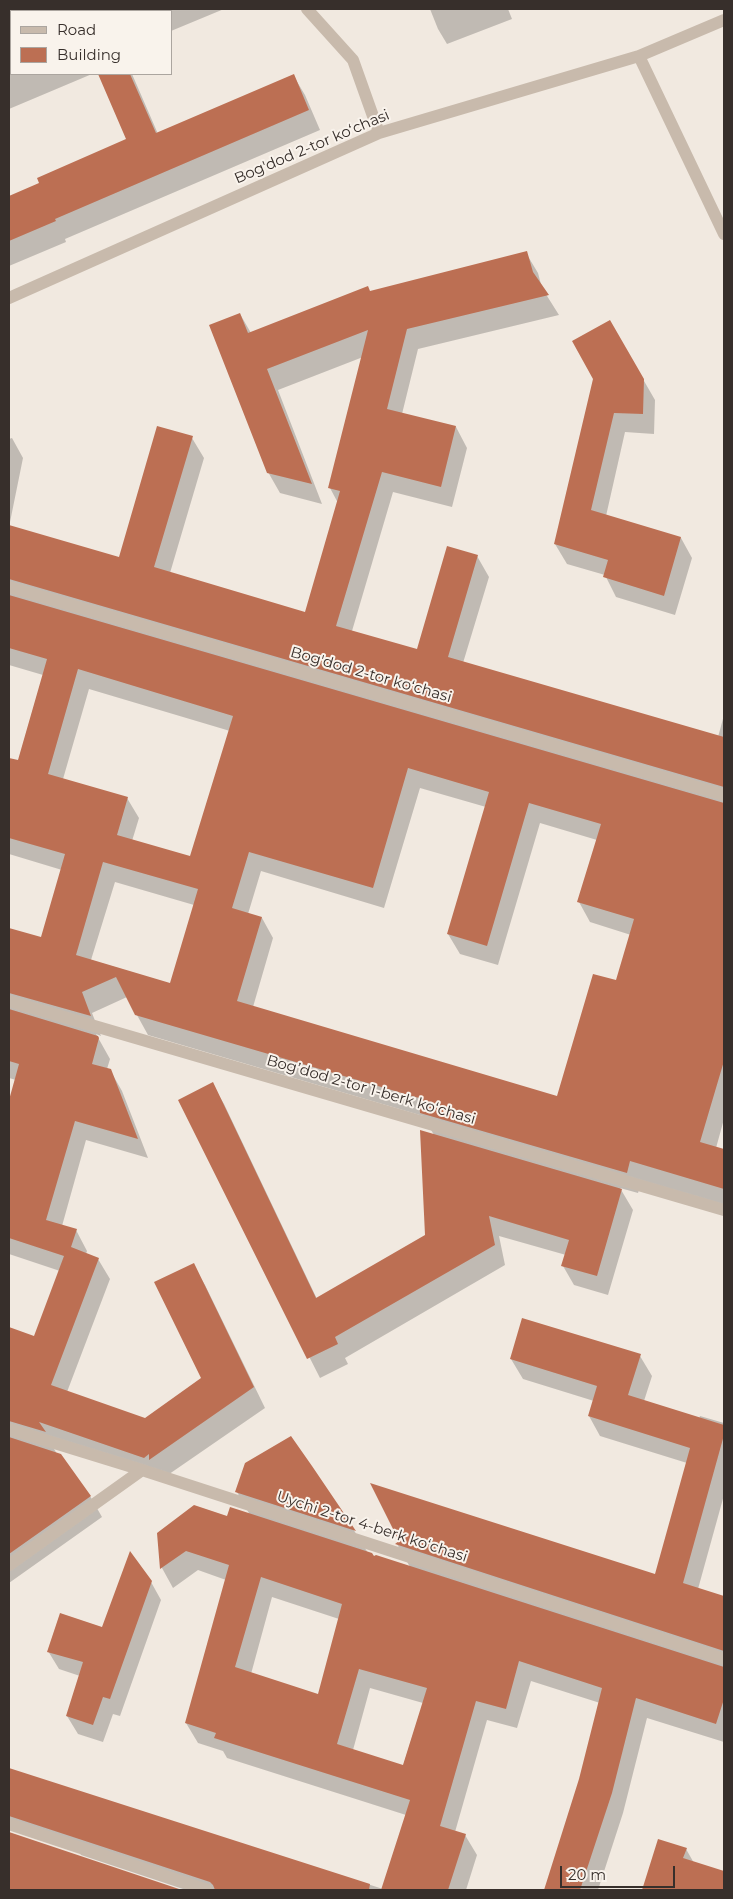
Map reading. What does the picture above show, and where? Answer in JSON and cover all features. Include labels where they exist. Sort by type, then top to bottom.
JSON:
[{"type":"street","points":[[307,9],[353,60],[379,133]]},
{"type":"street","name":"Bog'dod 2-tor koʻchasi","points":[[9,298],[379,133],[639,56],[724,20]]},
{"type":"street","points":[[639,56],[724,234]]},
{"type":"street","name":"Bog'dod 2-tor koʻchasi","points":[[9,587],[724,795]]},
{"type":"street","name":"Bogʼdod 2-tor 1-berk koʻchasi","points":[[9,1001],[724,1210]]},
{"type":"street","name":"Uychi 2-tor 4-berk koʻchasi","points":[[9,1428],[724,1659]]},
{"type":"street","points":[[9,1565],[142,1470]]},
{"type":"street","points":[[9,1824],[207,1890]]},
{"type":"building","points":[[294,74],[309,110],[55,219],[56,221],[9,241],[9,196],[39,183],[37,178],[126,139],[98,75],[130,75],[156,133]]},
{"type":"building","points":[[527,251],[533,272],[549,295],[407,329],[387,409],[456,426],[441,487],[382,472],[336,626],[417,649],[447,546],[478,555],[448,657],[724,737],[724,787],[9,579],[9,525],[119,557],[157,426],[193,436],[154,567],[305,612],[340,491],[328,488],[368,330],[267,369],[312,484],[267,473],[209,325],[240,313],[248,333],[368,286],[370,291]]},
{"type":"building","points":[[610,320],[644,379],[643,414],[614,413],[591,510],[681,537],[664,596],[603,577],[608,560],[554,544],[593,379],[572,341]]},
{"type":"building","points":[[9,595],[724,803],[724,1061],[700,1142],[724,1149],[724,1189],[630,1161],[627,1173],[420,1113],[419,1098],[135,1015],[116,977],[82,992],[91,1016],[9,993],[9,928],[41,937],[65,854],[9,838],[9,758],[18,760],[47,659],[9,648]],"holes":[[[78,669],[233,716],[190,856],[117,835],[128,797],[48,774]],[[408,768],[489,792],[447,934],[487,946],[529,803],[601,824],[577,902],[634,919],[616,980],[593,974],[557,1096],[237,1001],[262,917],[232,908],[249,852],[373,888]],[[103,862],[198,889],[170,983],[76,955]]]},
{"type":"building","points":[[9,1009],[98,1036],[92,1064],[111,1069],[138,1139],[75,1121],[46,1220],[77,1229],[71,1247],[99,1258],[51,1385],[145,1418],[201,1378],[154,1282],[194,1263],[254,1387],[149,1460],[149,1454],[144,1458],[39,1422],[46,1432],[9,1421],[9,1327],[34,1336],[64,1256],[9,1238],[9,1100],[19,1064],[9,1061]]},
{"type":"building","points":[[213,1082],[316,1298],[425,1235],[420,1130],[622,1189],[597,1276],[561,1266],[569,1240],[489,1216],[495,1245],[335,1337],[338,1344],[307,1359],[178,1100]]},
{"type":"building","points":[[522,1318],[641,1354],[628,1395],[724,1425],[724,1435],[683,1583],[724,1596],[724,1651],[395,1544],[399,1541],[370,1483],[655,1574],[690,1448],[588,1416],[597,1386],[510,1359]]},
{"type":"building","points":[[291,1436],[356,1531],[235,1492],[245,1463]]},
{"type":"building","points":[[9,1437],[61,1454],[91,1496],[9,1554]]},
{"type":"building","points":[[194,1505],[227,1516],[230,1507],[372,1553],[374,1556],[376,1555],[724,1667],[724,1699],[716,1724],[636,1698],[612,1793],[580,1890],[544,1890],[579,1779],[602,1688],[519,1661],[506,1709],[476,1701],[440,1826],[466,1834],[448,1890],[381,1890],[410,1800],[214,1738],[216,1733],[185,1723],[229,1565],[186,1551],[160,1569],[157,1533]],"holes":[[[261,1577],[342,1604],[318,1694],[235,1667]],[[359,1669],[427,1688],[403,1765],[337,1744]]]},
{"type":"building","points":[[130,1551],[152,1581],[110,1699],[103,1697],[93,1725],[66,1716],[83,1662],[47,1652],[60,1613],[102,1627]]},
{"type":"building","points":[[9,1768],[370,1884],[369,1890],[215,1890],[210,1882],[9,1816]]},
{"type":"building","points":[[9,1832],[182,1890],[9,1890]]},
{"type":"building","points":[[658,1839],[687,1848],[683,1858],[724,1871],[724,1890],[642,1890]]}]
